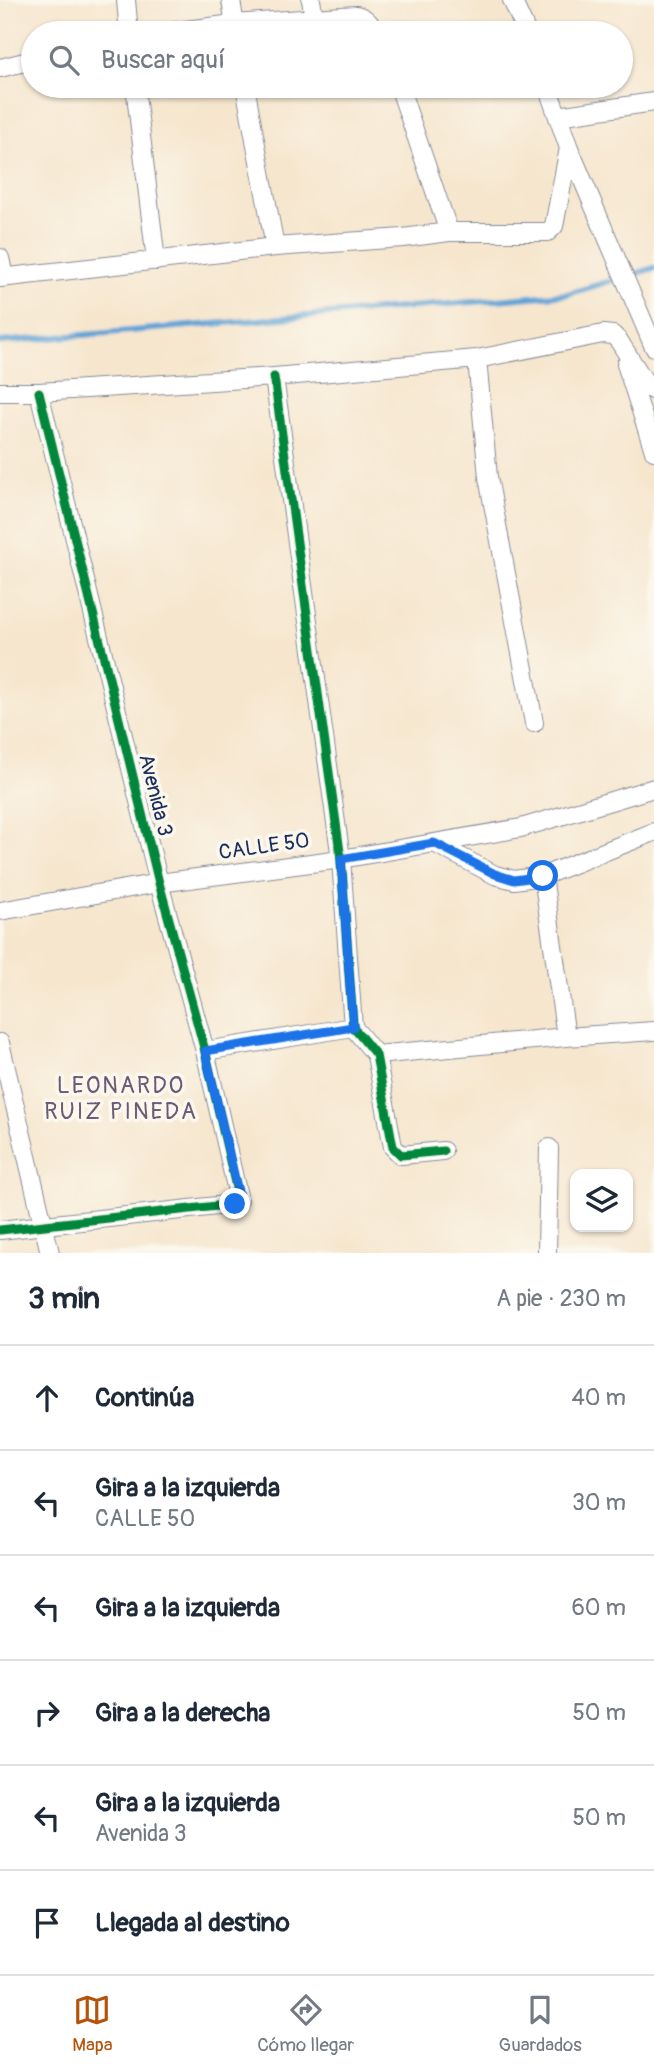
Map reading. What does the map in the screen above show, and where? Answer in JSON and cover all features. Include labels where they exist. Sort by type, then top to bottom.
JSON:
[{"type":"street","points":[[126,0],[128,21]]},
{"type":"street","points":[[231,0],[234,21]]},
{"type":"street","points":[[512,0],[522,21]]},
{"type":"street","points":[[266,21],[312,9],[356,15],[368,21]]},
{"type":"street","points":[[0,68],[21,63]]},
{"type":"street","points":[[136,98],[156,261]]},
{"type":"street","points":[[247,98],[275,247]]},
{"type":"street","points":[[403,98],[449,232]]},
{"type":"street","points":[[551,98],[569,148],[654,347]]},
{"type":"street","points":[[558,116],[654,102]]},
{"type":"street","points":[[0,258],[2,278],[275,247],[449,232],[548,232],[552,229],[569,148]]},
{"type":"street","points":[[0,392],[39,392],[274,377],[477,359],[603,334],[612,335],[619,341],[648,387],[654,391]]},
{"type":"street","points":[[619,341],[654,451]]},
{"type":"street","points":[[477,359],[488,477],[534,723]]},
{"type":"street","points":[[274,377],[341,859],[353,1027],[376,1055],[396,1152],[401,1156],[443,1151]]},
{"type":"street","name":"Avenida 3","points":[[39,392],[159,883],[205,1051],[239,1200],[235,1204],[44,1224]]},
{"type":"street","name":"CALLE 50","points":[[0,911],[159,883],[341,859],[521,828],[654,788]]},
{"type":"street","points":[[434,843],[495,874],[514,880],[543,876],[654,832]]},
{"type":"street","points":[[543,876],[566,1037]]},
{"type":"street","points":[[205,1051],[353,1027]]},
{"type":"street","points":[[376,1055],[654,1031]]},
{"type":"street","points":[[0,1043],[50,1253]]},
{"type":"street","points":[[547,1253],[549,1149]]},
{"type":"street","points":[[0,1230],[44,1224]]},
{"type":"waterway","points":[[0,342],[567,294],[654,268]]},
{"type":"cycle path","points":[[274,377],[341,859],[353,1027],[376,1055],[393,1147],[401,1155],[443,1151]]},
{"type":"cycle path","points":[[0,1230],[235,1204],[239,1200],[205,1051],[159,883],[39,392]]},
{"type":"district","name":"LEONARDO RUIZ PINEDA","points":[[121,1098]]},
{"type":"route","points":[[235,1204],[239,1200],[238,1192],[205,1051],[353,1027],[341,859],[434,843],[495,874],[514,880],[543,876]]}]
